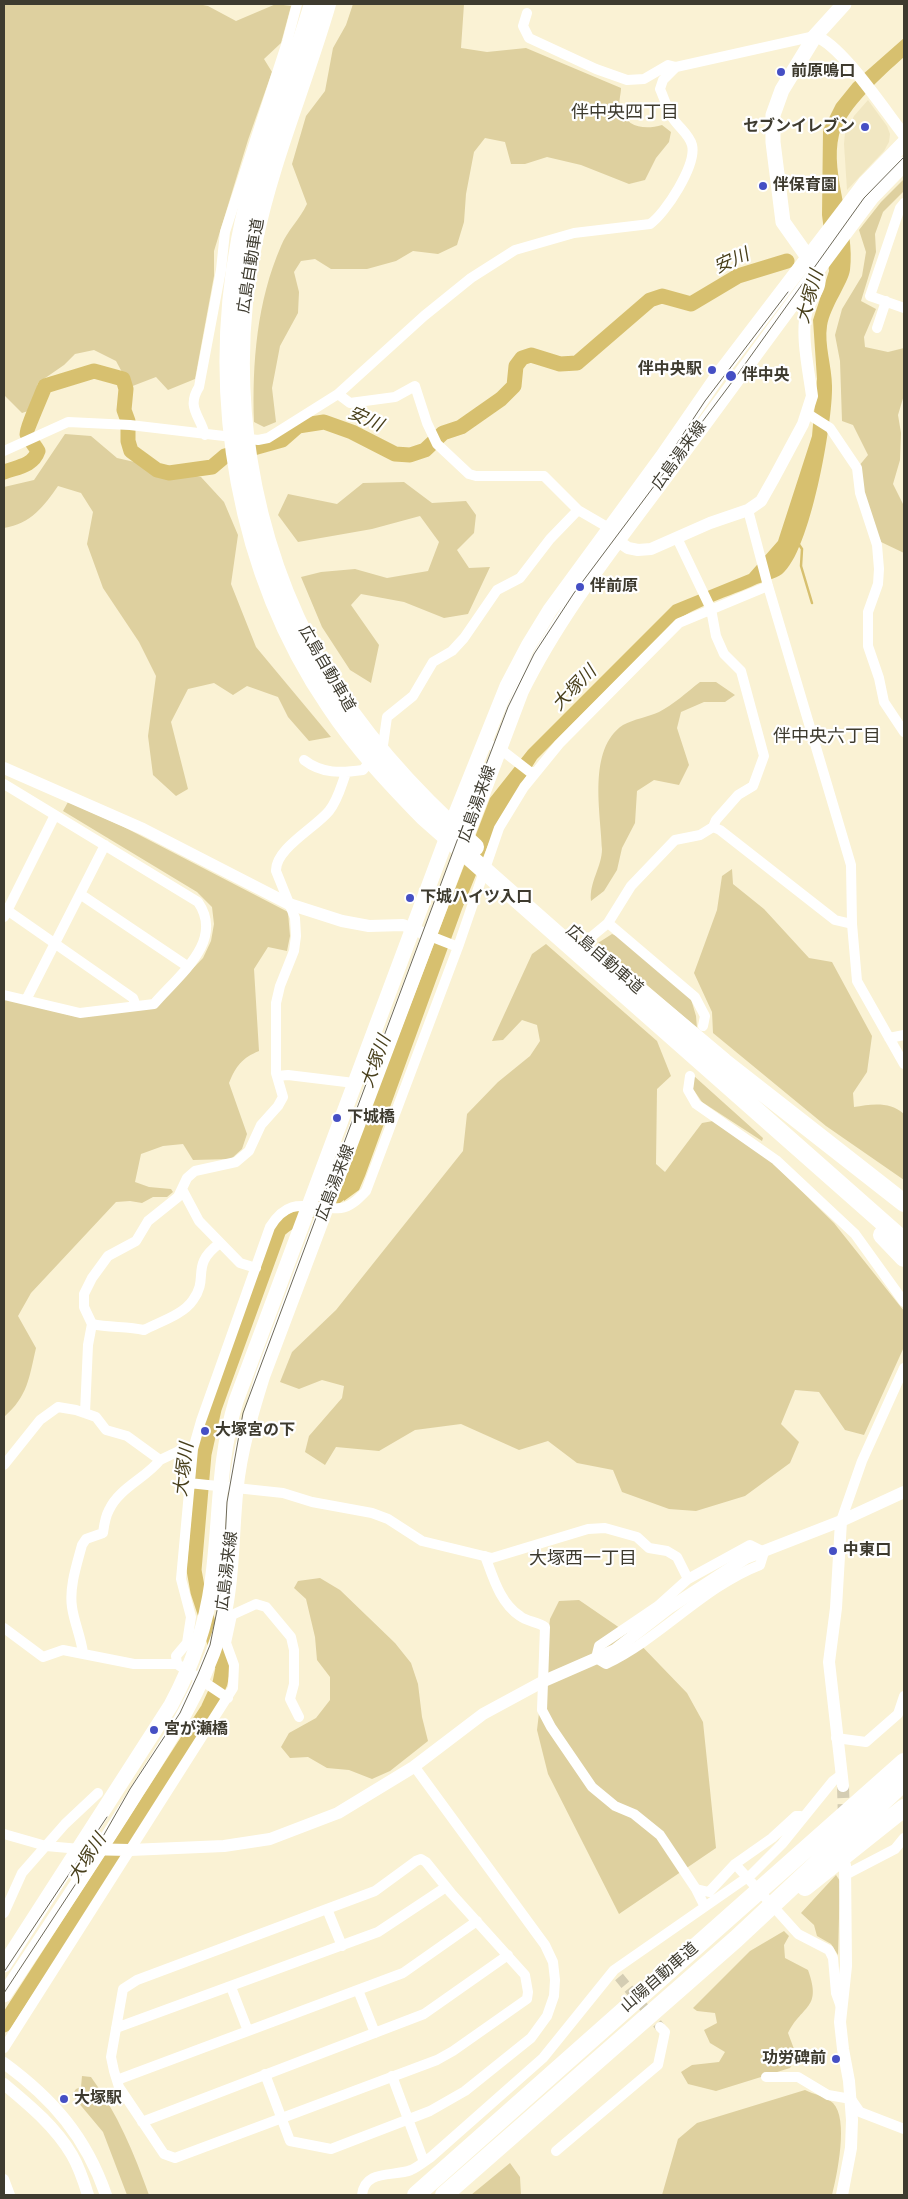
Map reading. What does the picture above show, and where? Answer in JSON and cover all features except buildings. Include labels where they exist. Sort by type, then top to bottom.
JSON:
[{"type":"highway","name":"広島自動車道","points":[[313,4],[252,188],[240,239],[228,330],[237,415],[252,508],[257,553],[272,597],[310,674],[353,726],[380,771],[424,817],[598,964],[827,1142]]},
{"type":"highway","name":"広島自動車道","points":[[237,415],[245,290],[254,241],[268,183],[312,57],[327,4]]},
{"type":"highway","name":"広島自動車道","points":[[598,964],[772,1125]]},
{"type":"highway","points":[[772,1125],[904,1241]]},
{"type":"highway","points":[[772,1125],[904,1258]]},
{"type":"highway","points":[[827,1142],[904,1197]]},
{"type":"highway","points":[[827,1142],[904,1203]]},
{"type":"highway","points":[[612,2020],[904,1749]]},
{"type":"highway","name":"山陽自動車道","points":[[416,2195],[904,1762]]},
{"type":"highway","name":"山陽自動車道","points":[[444,2195],[736,1939],[904,1782]]},
{"type":"highway","points":[[736,1939],[767,1917],[904,1808]]},
{"type":"main road","points":[[817,271],[783,222],[773,142],[773,115],[782,90],[815,36],[844,4]]},
{"type":"main road","name":"広島湯来線","points":[[4,1995],[103,1850],[186,1714],[206,1685],[226,1599],[236,1488],[245,1433],[263,1375],[432,936],[492,745],[507,686],[550,610],[720,374],[848,204],[884,162],[904,143]]},
{"type":"main road","name":"広島湯来線","points":[[4,1965],[171,1705],[183,1667],[202,1633],[209,1601],[215,1485],[227,1430],[236,1401],[302,1228],[308,1203],[414,928],[456,813],[521,692],[540,652],[618,541],[851,225],[872,197],[904,164]]},
{"type":"street","points":[[205,435],[202,422],[194,410],[193,397],[199,387],[225,232],[287,42],[297,4]]},
{"type":"street","points":[[527,13],[523,26],[529,38],[627,80],[644,79],[668,64],[676,66],[815,36],[825,39],[858,75],[904,135]]},
{"type":"street","points":[[4,451],[68,422],[128,425],[258,440],[268,438],[338,394],[424,316],[471,278],[515,250],[574,233],[650,224],[660,217],[680,184],[691,160],[693,148],[690,140],[672,118],[660,89],[663,80],[676,66]]},
{"type":"street","points":[[904,203],[900,208],[870,296],[904,308]]},
{"type":"street","points":[[338,394],[350,403],[395,397],[415,386],[435,442],[462,469],[476,476],[544,476],[578,510],[609,528],[618,541],[628,548],[638,550],[651,549],[710,523],[748,510],[760,501],[810,415],[812,396],[804,325],[807,310],[821,284],[817,271]]},
{"type":"street","points":[[877,328],[886,301]]},
{"type":"street","points":[[810,415],[830,428],[857,468],[860,493],[873,528],[879,569],[878,584],[868,612],[868,646],[880,678],[884,702],[904,732]]},
{"type":"street","points":[[304,760],[313,767],[330,772],[363,770],[383,745],[387,717],[413,696],[433,662],[452,651],[464,638],[498,590],[520,578],[550,539],[578,510]]},
{"type":"street","points":[[748,510],[767,583],[851,865],[852,924],[857,980],[904,1064]]},
{"type":"street","points":[[590,938],[608,923],[631,886],[675,840],[700,835],[713,827],[716,820],[738,795],[753,786],[764,756],[740,671],[724,654],[716,636],[710,607],[677,538]]},
{"type":"street","points":[[226,1697],[206,1685],[183,1667],[176,1656],[187,1643],[191,1617],[181,1579],[194,1450],[201,1421],[270,1227],[277,1216],[288,1208],[308,1203],[328,1210],[342,1208],[356,1202],[366,1191],[499,828],[532,772],[679,623],[710,607],[767,583]]},
{"type":"street","points":[[492,745],[532,772]]},
{"type":"street","points":[[4,768],[143,830],[289,904],[342,921],[369,926],[403,925],[456,946]]},
{"type":"street","points":[[85,1413],[88,1345],[92,1324],[84,1307],[84,1294],[92,1278],[108,1256],[136,1242],[148,1221],[178,1197],[187,1178],[194,1172],[236,1162],[249,1151],[261,1125],[278,1106],[283,1097],[277,1076],[276,1003],[280,986],[294,951],[296,936],[295,918],[276,871],[276,864],[283,853],[328,812],[335,802],[346,772]]},
{"type":"street","points":[[4,995],[80,1013],[154,1004],[187,966],[206,940],[207,927],[204,911],[198,902],[55,815],[5,787]]},
{"type":"street","points":[[55,815],[5,911],[133,998],[136,1006]]},
{"type":"street","points":[[713,827],[720,830],[835,920],[852,924]]},
{"type":"street","points":[[26,1000],[105,846]]},
{"type":"street","points":[[80,894],[187,966]]},
{"type":"street","points":[[608,923],[695,997],[705,1016],[703,1026]]},
{"type":"street","points":[[890,1038],[904,1035]]},
{"type":"street","points":[[277,1076],[288,1075],[354,1083]]},
{"type":"street","points":[[690,1076],[688,1090],[696,1104],[776,1160],[855,1234],[904,1302]]},
{"type":"street","points":[[182,1189],[185,1191],[199,1221],[240,1263],[256,1268]]},
{"type":"street","points":[[92,1324],[109,1327],[126,1326],[144,1330],[184,1309],[198,1292],[202,1262],[207,1253],[220,1243]]},
{"type":"street","points":[[362,2195],[362,2189],[369,2180],[380,2175],[411,2170],[424,2162],[543,2058],[616,1974],[704,1906],[752,1874],[782,1844],[833,1781],[842,1781],[829,1662],[836,1608],[841,1521],[862,1461],[904,1368]]},
{"type":"street","points":[[4,1465],[40,1420],[58,1407],[96,1417],[106,1430],[127,1436],[160,1460]]},
{"type":"street","points":[[83,1653],[80,1631],[72,1608],[72,1591],[82,1545],[86,1539],[102,1533],[108,1511],[114,1501],[160,1460],[181,1450],[194,1450]]},
{"type":"street","points":[[190,1483],[283,1493],[312,1502],[372,1513],[388,1519],[402,1530],[422,1541],[492,1558],[588,1529],[604,1528],[637,1537],[649,1548],[667,1551],[676,1557],[690,1606]]},
{"type":"street","points":[[4,1834],[46,1846],[103,1850],[224,1846],[270,1839],[338,1813],[414,1766],[483,1714],[544,1681],[615,1650],[716,1576],[746,1558],[841,1521],[904,1492]]},
{"type":"street","points":[[596,1658],[599,1646],[658,1606],[684,1585],[750,1545],[764,1552]]},
{"type":"street","points":[[596,1658],[606,1664],[632,1652],[690,1606],[739,1573],[760,1565],[764,1552]]},
{"type":"street","points":[[485,1556],[499,1592],[510,1608],[521,1618],[545,1626],[546,1642],[542,1675],[544,1681],[542,1710],[592,1787],[615,1806],[634,1814],[660,1834],[696,1889],[704,1906]]},
{"type":"street","points":[[4,2048],[226,1697],[235,1679],[234,1665],[226,1643],[232,1615],[256,1604],[266,1607],[291,1637],[294,1658],[294,1684],[290,1699],[299,1717]]},
{"type":"street","points":[[4,1628],[44,1657],[63,1650],[134,1664],[183,1667]]},
{"type":"street","points":[[836,1738],[866,1742],[898,1714],[904,1696]]},
{"type":"street","points":[[265,2074],[290,2140],[328,2149],[430,2111],[466,2091],[531,2038],[543,2024],[550,2011],[555,1984],[554,1968],[545,1946],[414,1766]]},
{"type":"street","points":[[4,1913],[22,1873],[65,1824],[98,1793]]},
{"type":"street","points":[[696,1889],[710,1892],[737,1865],[772,1838],[796,1816],[804,1815]]},
{"type":"street","points":[[842,2195],[850,2148],[851,2099],[843,2049],[841,2007],[846,1966],[845,1870],[894,1849],[904,1838]]},
{"type":"street","points":[[419,1860],[426,1862],[525,1975],[528,1992],[527,1999],[447,2055],[175,2158],[164,2154],[117,2080],[111,2057],[123,1989],[137,1980],[327,1909],[375,1891],[419,1860]]},
{"type":"street","points":[[737,1865],[798,1934],[829,1950],[833,1958],[836,1993],[841,2007]]},
{"type":"street","points":[[116,2028],[232,1987],[390,1926],[446,1887]]},
{"type":"street","points":[[327,1909],[342,1946]]},
{"type":"street","points":[[117,2080],[402,1973],[476,1921]]},
{"type":"street","points":[[142,2122],[424,2014],[508,1955]]},
{"type":"street","points":[[232,1987],[248,2031]]},
{"type":"street","points":[[358,1990],[375,2033]]},
{"type":"street","points":[[556,2151],[658,2065],[665,2032],[660,2027]]},
{"type":"street","points":[[4,2063],[24,2078],[69,2122],[95,2168],[106,2195]]},
{"type":"street","points":[[392,2076],[424,2162]]},
{"type":"street","points":[[766,2077],[798,2078],[828,2095],[851,2099],[860,2112],[904,2129]]},
{"type":"street","points":[[4,2084],[37,2111],[68,2149],[73,2156],[88,2195]]},
{"type":"street","points":[[4,2178],[10,2195]]},
{"type":"shaded area","points":[[4,4],[198,4],[208,6],[236,21],[276,4],[291,6],[281,43],[264,59],[272,72],[248,140],[214,251],[214,276],[195,379],[168,390],[156,377],[130,387],[116,361],[94,350],[75,354],[64,365],[38,383],[31,410],[22,413],[4,395]]},
{"type":"shaded area","points":[[353,4],[464,4],[461,48],[487,52],[526,48],[621,88],[619,106],[627,120],[643,127],[662,125],[671,132],[669,142],[656,158],[645,180],[629,184],[581,165],[547,157],[525,164],[511,164],[505,142],[485,138],[474,152],[466,194],[464,222],[457,245],[438,254],[413,251],[396,261],[367,269],[331,269],[315,259],[301,261],[294,272],[299,292],[298,313],[280,346],[272,388],[276,422],[264,427],[254,422],[255,355],[261,310],[266,288],[281,246],[307,204],[292,164],[306,116],[325,91],[333,48],[346,25]]},
{"type":"shaded area","points":[[904,38],[904,57],[876,82],[857,103],[849,114],[839,135],[837,167],[849,237],[850,270],[827,326],[826,333],[832,386],[829,428],[818,486],[802,541],[792,561],[779,576],[702,606],[672,624],[537,759],[498,821],[462,909],[365,1176],[359,1190],[344,1201],[344,1178],[490,798],[528,750],[673,605],[749,574],[778,541],[812,436],[817,379],[813,320],[829,271],[822,215],[823,130],[836,104],[853,83]]},
{"type":"shaded area","points":[[868,100],[887,126],[890,134],[889,142],[884,151],[847,190],[845,133],[854,116]]},
{"type":"shaded area","points":[[904,179],[904,191],[883,212],[875,234],[876,252],[861,301],[876,309],[864,337],[865,347],[888,352],[904,348],[904,395],[898,415],[901,433],[900,460],[893,484],[904,506],[904,553],[881,542],[868,510],[858,467],[868,455],[853,425],[842,421],[840,361],[835,335],[842,309],[862,276],[866,252],[859,230],[881,202]]},
{"type":"shaded area","points":[[65,434],[91,436],[117,458],[201,477],[224,502],[238,535],[231,584],[256,647],[331,737],[309,741],[288,717],[278,697],[247,686],[233,695],[214,683],[188,689],[171,722],[188,789],[176,796],[153,775],[148,736],[156,676],[139,642],[103,588],[87,544],[93,512],[81,493],[58,486],[36,513],[22,523],[4,528],[4,487],[34,480]]},
{"type":"shaded area","points":[[404,482],[432,503],[466,501],[476,515],[474,533],[457,550],[469,568],[490,567],[468,614],[444,618],[404,602],[361,594],[351,605],[379,645],[371,683],[350,670],[322,627],[301,577],[321,572],[355,569],[387,578],[428,571],[439,542],[420,516],[372,529],[298,542],[278,515],[288,494],[337,504],[363,483]]},
{"type":"shaded area","points":[[700,682],[716,682],[735,695],[725,702],[704,702],[681,712],[677,728],[689,765],[679,785],[654,780],[637,791],[635,823],[622,848],[617,870],[604,891],[591,901],[592,887],[602,849],[599,782],[600,765],[604,749],[612,736],[623,725],[664,709]]},
{"type":"shaded area","points":[[68,802],[122,826],[288,912],[290,936],[287,951],[268,947],[254,969],[259,1051],[240,1063],[229,1083],[247,1134],[242,1149],[231,1159],[193,1160],[183,1144],[163,1146],[141,1154],[135,1182],[149,1187],[171,1189],[173,1192],[167,1197],[153,1197],[142,1203],[130,1201],[116,1202],[31,1293],[18,1316],[36,1348],[23,1394],[4,1417],[4,999],[78,1017],[156,1007],[203,958],[211,941],[214,924],[212,907],[197,892],[63,811]]},
{"type":"shaded area","points":[[732,869],[733,884],[764,909],[809,958],[832,962],[872,1036],[867,1072],[853,1093],[854,1107],[880,1104],[893,1107],[904,1114],[904,1180],[826,1126],[713,1033],[712,1012],[694,973],[717,910],[722,876]]},
{"type":"shaded area","points":[[612,934],[619,937],[691,999],[697,1028],[598,943]]},
{"type":"shaded area","points":[[546,944],[657,1041],[671,1076],[657,1089],[656,1164],[665,1172],[702,1123],[713,1121],[771,1161],[834,1223],[904,1311],[904,1347],[864,1435],[845,1430],[819,1392],[795,1390],[781,1424],[799,1442],[790,1463],[745,1496],[696,1511],[669,1509],[622,1492],[613,1470],[577,1463],[548,1441],[519,1450],[461,1424],[415,1430],[379,1451],[336,1447],[325,1465],[305,1452],[309,1436],[342,1398],[344,1386],[322,1380],[299,1389],[280,1382],[292,1352],[336,1310],[463,1151],[467,1114],[498,1082],[530,1056],[540,1041],[537,1025],[522,1020],[503,1040],[492,1041],[532,954]]},
{"type":"shaded area","points":[[694,1076],[763,1138],[762,1141],[702,1102],[693,1089]]},
{"type":"shaded area","points":[[320,1578],[340,1590],[395,1643],[411,1663],[418,1684],[422,1717],[428,1741],[390,1771],[372,1779],[349,1770],[327,1768],[308,1757],[290,1758],[281,1747],[289,1733],[316,1718],[330,1700],[330,1677],[317,1660],[315,1637],[306,1599],[294,1588],[298,1581]]},
{"type":"shaded area","points":[[579,1600],[633,1637],[687,1693],[703,1722],[716,1848],[619,1914],[548,1774],[537,1730],[550,1619],[559,1601]]},
{"type":"shaded area","points":[[836,1875],[840,1881],[838,1955],[831,1944],[817,1936],[814,1925],[801,1913]]},
{"type":"shaded area","points":[[784,1931],[789,1936],[784,1945],[785,1958],[808,1970],[813,1992],[809,2005],[788,2033],[797,2057],[790,2068],[716,2091],[688,2084],[681,2072],[692,2065],[719,2062],[725,2052],[710,2043],[704,2030],[717,2023],[715,2013],[697,2011],[693,2008],[750,1951]]},
{"type":"shaded area","points":[[82,2076],[91,2077],[109,2105],[131,2149],[149,2195],[127,2195],[103,2132],[72,2095],[76,2089],[81,2087]]},
{"type":"shaded area","points":[[805,2090],[824,2097],[833,2103],[838,2111],[841,2134],[840,2148],[832,2195],[662,2195],[678,2139],[697,2123]]},
{"type":"shaded area","points":[[510,2163],[520,2177],[521,2195],[471,2195]]},
{"type":"waterway","name":"安川","points":[[4,472],[24,465],[36,456],[38,451],[28,436],[27,431],[45,386],[94,371],[123,379],[126,389],[124,410],[128,421],[128,441],[131,451],[157,470],[169,473],[212,467],[225,456],[282,440],[298,426],[324,422],[352,432],[395,454],[410,455],[425,450],[443,433],[461,427],[501,399],[514,386],[516,366],[522,358],[531,355],[560,364],[577,363],[650,300],[662,296],[691,304],[738,276],[787,261]]},
{"type":"waterway","points":[[798,543],[802,549],[801,566],[812,603]]},
{"type":"waterway","name":"大塚川","points":[[4,2025],[208,1709],[220,1683],[223,1668],[198,1592],[194,1570],[204,1454],[214,1409],[279,1230],[342,1192],[355,1175]]},
{"type":"tunnel","points":[[843,1786],[844,1820]]},
{"type":"tunnel","points":[[619,1977],[660,2027]]},
{"type":"tram line","points":[[4,1993],[77,1882],[130,1789],[180,1713],[210,1645],[223,1581],[227,1502],[243,1413],[508,707],[534,654],[574,593],[735,378],[864,198],[904,157]]},
{"type":"tram line","points":[[668,457],[705,401],[788,292]]},
{"type":"tram line","points":[[4,1972],[107,1817]]},
{"type":"place","name":"前原鳴口","points":[[781,72]]},
{"type":"place","name":"セブンイレブン","points":[[865,127]]},
{"type":"place","name":"伴保育園","points":[[763,186]]},
{"type":"place","name":"伴中央駅","points":[[712,370]]},
{"type":"place","name":"伴中央","points":[[731,376]]},
{"type":"place","name":"伴前原","points":[[580,587]]},
{"type":"place","name":"下城ハイツ入口","points":[[410,898]]},
{"type":"place","name":"下城橋","points":[[337,1118]]},
{"type":"place","name":"大塚宮の下","points":[[205,1431]]},
{"type":"place","name":"中東口","points":[[833,1551]]},
{"type":"place","name":"宮が瀬橋","points":[[154,1730]]},
{"type":"place","name":"功労碑前","points":[[836,2059]]},
{"type":"place","name":"大塚駅","points":[[64,2099]]},
{"type":"district","name":"伴中央四丁目","points":[[625,114]]},
{"type":"district","name":"伴中央六丁目","points":[[827,738]]},
{"type":"district","name":"大塚西一丁目","points":[[583,1560]]}]
